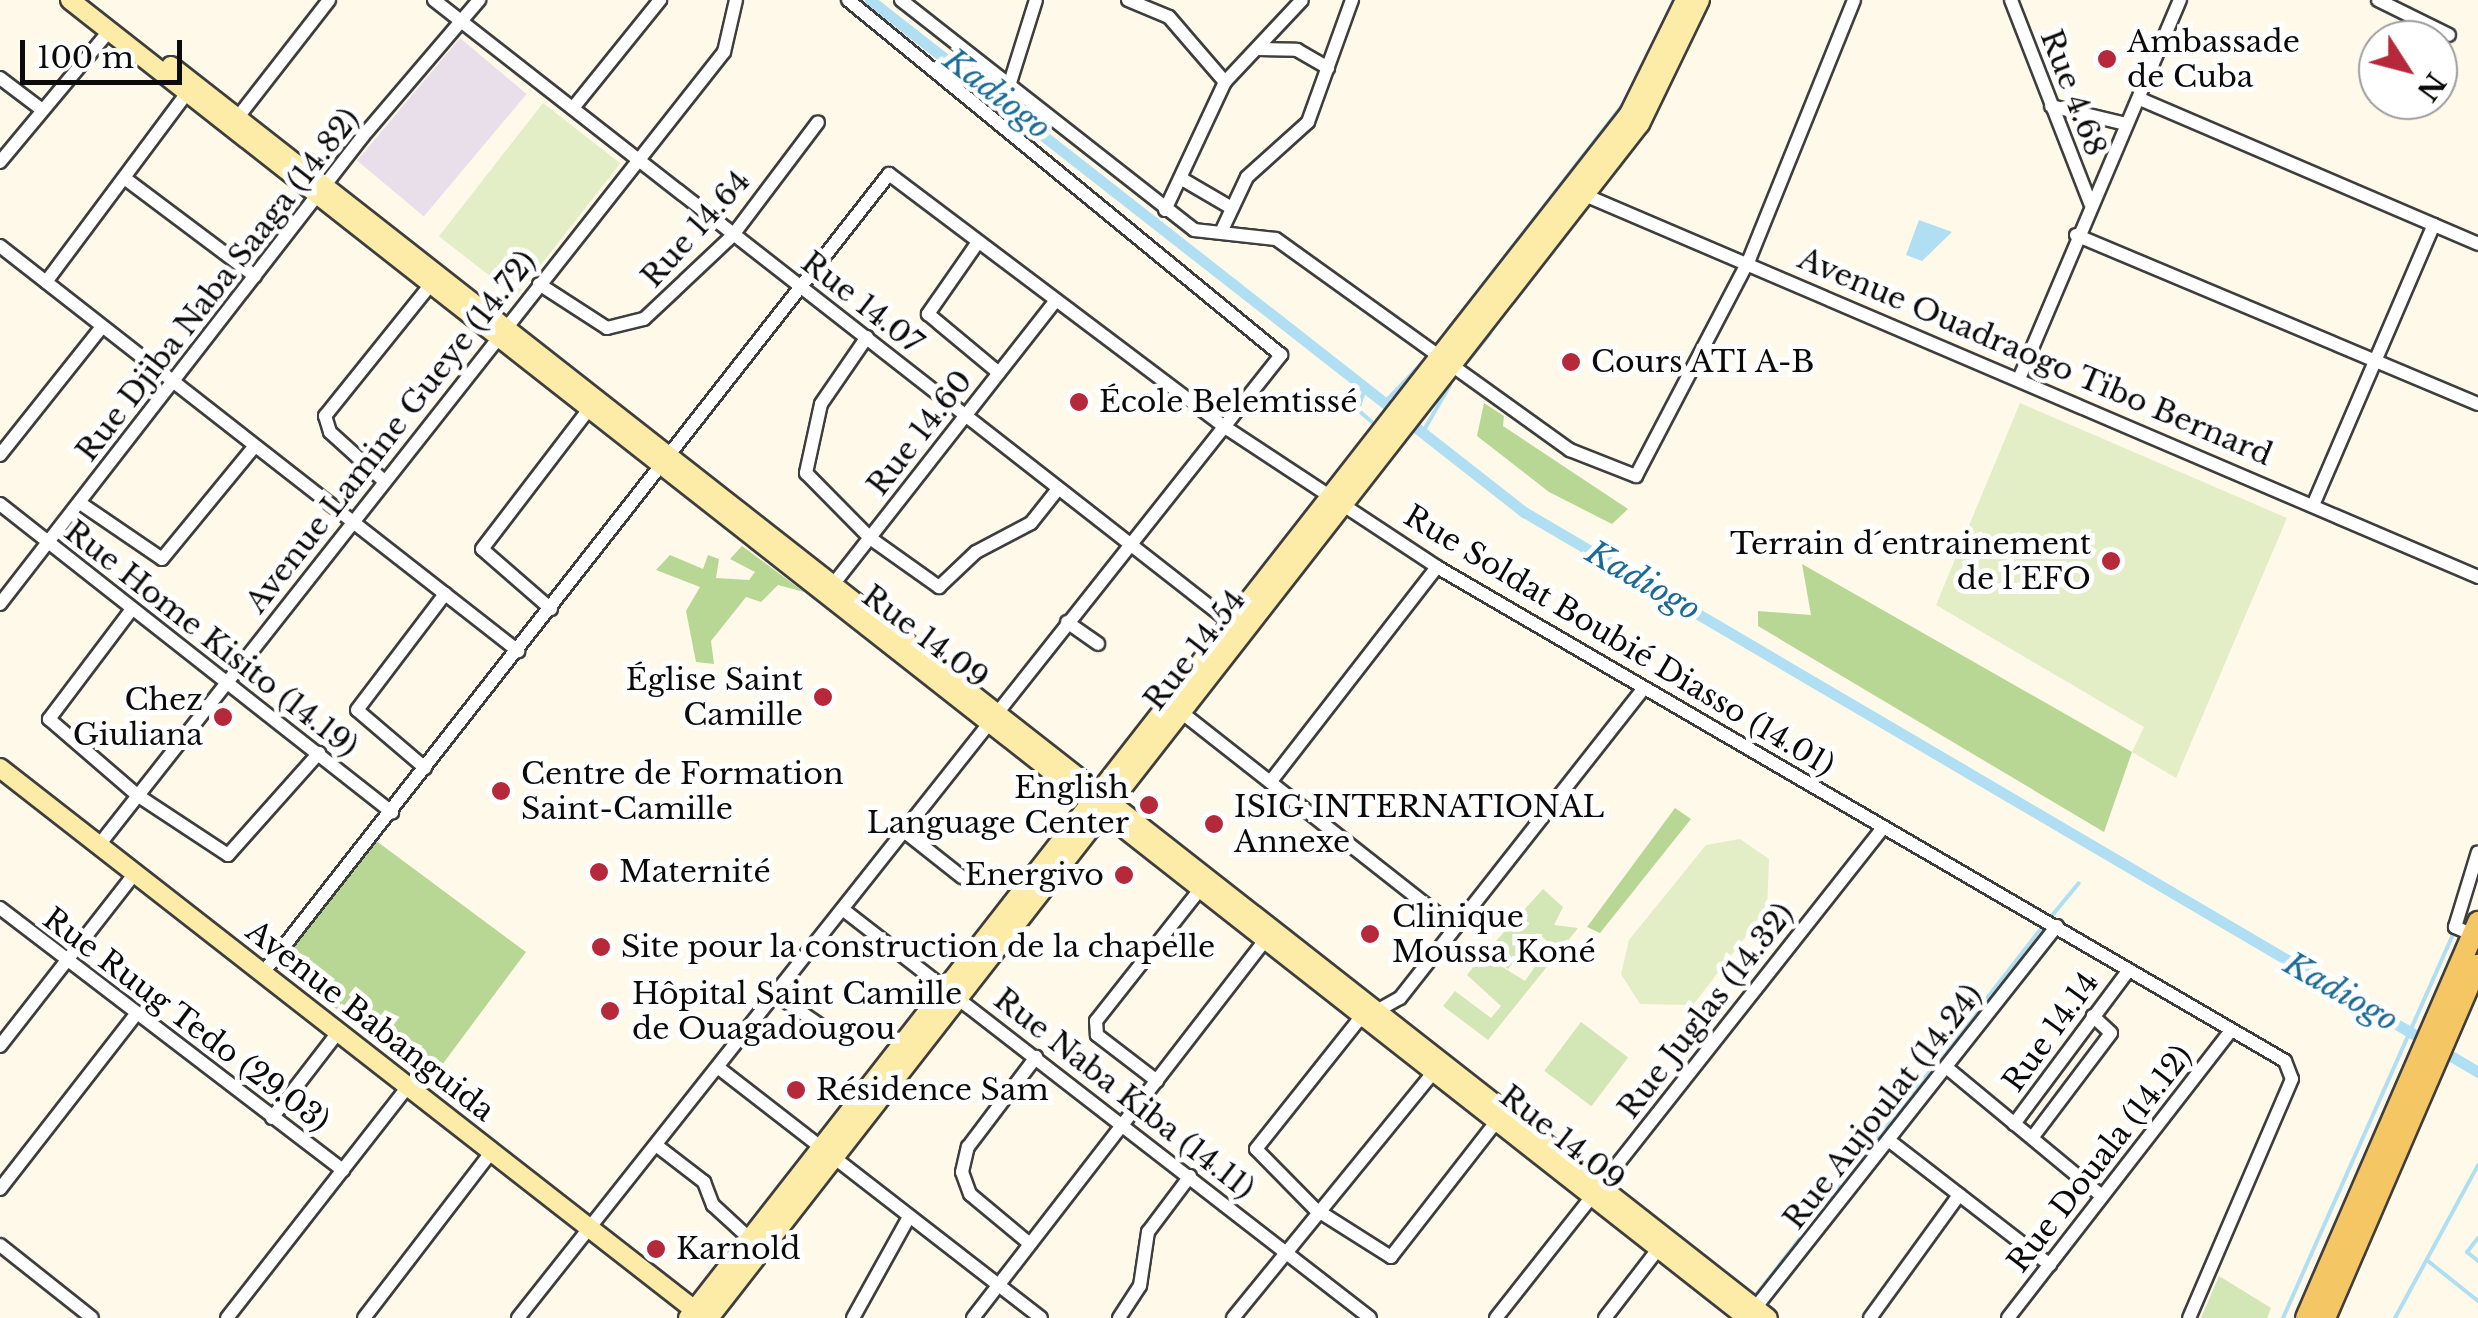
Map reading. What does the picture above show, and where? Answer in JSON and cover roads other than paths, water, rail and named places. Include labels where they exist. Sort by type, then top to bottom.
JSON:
[{"type":"main road","points":[[2306,1318],[2443,1023],[2476,931]]},
{"type":"main road","points":[[2443,1023],[2478,965]]},
{"type":"main road","points":[[2324,1318],[2423,1068]]},
{"type":"street","name":"Rue 14.09","points":[[70,0],[186,94],[322,189],[1757,1314]]},
{"type":"street","name":"Rue 14.09","points":[[91,0],[238,116],[431,284],[501,330],[589,409],[665,459]]},
{"type":"street","points":[[238,116],[329,0]]},
{"type":"street","name":"Rue 14.07","points":[[434,0],[1231,624]]},
{"type":"street","name":"Rue Djiba Naba Saaga (14.82)","points":[[0,604],[174,386],[322,189],[479,0]]},
{"type":"street","name":"Avenue Lamine Gueye (14.72)","points":[[99,845],[501,330],[724,52],[736,0]]},
{"type":"street","points":[[518,1318],[846,911],[1067,622],[1228,429],[1281,355],[1277,343],[848,0]]},
{"type":"street","points":[[1009,86],[1036,0]]},
{"type":"street","points":[[1128,0],[1169,18],[1225,82]]},
{"type":"street","points":[[1164,0],[1169,18]]},
{"type":"street","points":[[1166,210],[1225,82],[1302,0]]},
{"type":"street","points":[[1223,228],[1247,177],[1308,122],[1352,0]]},
{"type":"street","name":"Rue 14.54","points":[[1578,191],[1635,105],[1685,0]]},
{"type":"street","name":"Rue 14.54","points":[[828,1154],[1102,801],[1181,712],[1444,363],[1578,191],[1655,100],[1700,0]]},
{"type":"street","points":[[906,4],[1194,230],[1223,228],[1276,239],[1570,450],[1636,476],[1749,260],[1854,0]]},
{"type":"street","name":"Rue 4.68","points":[[2011,0],[2090,203]]},
{"type":"street","points":[[2019,379],[2076,234],[2140,99],[2180,0]]},
{"type":"street","points":[[2378,0],[2419,20]]},
{"type":"street","points":[[573,108],[659,1]]},
{"type":"street","points":[[0,162],[40,109],[109,31]]},
{"type":"street","points":[[1258,49],[1297,50],[1328,68]]},
{"type":"street","points":[[0,78],[40,109]]},
{"type":"street","points":[[46,282],[127,180],[186,94]]},
{"type":"street","points":[[2140,99],[2478,244]]},
{"type":"street","points":[[2051,106],[2126,124]]},
{"type":"street","name":"Rue 14.64","points":[[538,284],[621,327],[662,306],[733,234],[818,122]]},
{"type":"street","name":"Rue Soldat Boubié Diasso (14.01)","points":[[803,287],[889,174],[1228,429],[1340,499],[1437,567],[1642,690],[2285,1061],[2292,1079],[2189,1318]]},
{"type":"street","points":[[1182,179],[1230,207]]},
{"type":"street","points":[[127,180],[255,276]]},
{"type":"street","name":"Avenue Ouadraogo Tibo Bernard","points":[[1578,191],[1749,260],[2478,577]]},
{"type":"street","points":[[2314,503],[2372,361],[2434,225]]},
{"type":"street","points":[[2076,234],[2478,404]]},
{"type":"street","points":[[978,242],[928,314],[998,373]]},
{"type":"street","points":[[0,246],[174,386],[518,651]]},
{"type":"street","points":[[384,480],[330,432],[325,416],[431,284]]},
{"type":"street","points":[[263,973],[803,287]]},
{"type":"street","name":"Rue 14.60","points":[[829,589],[1055,301]]},
{"type":"street","points":[[0,455],[100,328]]},
{"type":"street","points":[[867,337],[821,404],[806,473],[870,538],[939,587],[976,552],[1020,532],[1058,489]]},
{"type":"street","points":[[552,609],[482,550],[589,409]]},
{"type":"street","points":[[80,503],[162,559],[254,447]]},
{"type":"street","points":[[1102,801],[1231,624],[1340,499]]},
{"type":"street","name":"Rue Home Kisito (14.19)","points":[[0,504],[392,812]]},
{"type":"street","points":[[1271,782],[1437,567]]},
{"type":"street","points":[[425,768],[357,710],[445,594]]},
{"type":"street","points":[[132,609],[49,719],[136,794],[228,856],[319,752]]},
{"type":"street","points":[[1067,622],[1098,644]]},
{"type":"street","points":[[1496,1122],[1400,1254],[1373,1251],[1315,1209],[1262,1162],[1258,1140],[1371,1014],[1400,998],[1642,690]]},
{"type":"street","points":[[1181,712],[1455,928]]},
{"type":"street","name":"Avenue Babanguida","points":[[0,768],[699,1316]]},
{"type":"street","name":"Rue 14.09","points":[[1102,801],[1266,940],[1371,1014]]},
{"type":"street","name":"Rue Juglas (14.32)","points":[[1496,1318],[1882,829]]},
{"type":"street","points":[[905,832],[962,878]]},
{"type":"street","points":[[2476,931],[2455,927],[2478,852]]},
{"type":"street","points":[[0,1046],[135,873]]},
{"type":"street","points":[[1157,1081],[1097,1036],[1096,1022],[1201,888]]},
{"type":"street","name":"Rue Ruug Tedo (29.03)","points":[[0,908],[343,1170]]},
{"type":"street","name":"Rue Naba Kiba (14.11)","points":[[846,911],[1370,1318]]},
{"type":"street","name":"Rue Aujoulat (14.24)","points":[[1757,1314],[2057,926]]},
{"type":"street","points":[[973,1318],[1266,940]]},
{"type":"street","name":"Rue 14.14","points":[[2014,1124],[2128,970]]},
{"type":"street","points":[[778,996],[826,1030]]},
{"type":"street","points":[[0,1189],[137,1013]]},
{"type":"street","points":[[2035,1134],[2111,1033],[2093,1016]]},
{"type":"street","name":"Rue Douala (14.12)","points":[[2008,1318],[2231,1030]]},
{"type":"street","points":[[272,1118],[339,1032]]},
{"type":"street","points":[[1030,1244],[970,1194],[962,1172],[968,1147],[1036,1057]]},
{"type":"street","name":"Rue 14.09","points":[[1439,1066],[1496,1122],[1597,1190],[1659,1248],[1757,1314]]},
{"type":"street","points":[[1233,1318],[1315,1209],[1439,1066]]},
{"type":"street","points":[[1946,1067],[2014,1124],[2035,1134],[2102,1196]]},
{"type":"street","points":[[720,1068],[1040,1318]]},
{"type":"street","points":[[227,1318],[408,1086]]},
{"type":"street","points":[[1890,1142],[2050,1265]]},
{"type":"street","points":[[656,1145],[704,1182],[713,1205],[750,1239]]},
{"type":"street","points":[[364,1318],[492,1152]]},
{"type":"street","points":[[699,1316],[750,1239],[828,1154]]},
{"type":"street","points":[[699,1316],[828,1154]]},
{"type":"street","points":[[1119,1318],[1140,1286],[1148,1232],[1190,1176]]},
{"type":"street","points":[[1870,1318],[1959,1195]]},
{"type":"street","points":[[853,1318],[910,1216]]},
{"type":"street","points":[[0,1245],[92,1318]]},
{"type":"street","points":[[1605,1318],[1659,1248]]},
{"type":"water","points":[[1919,220],[1952,232],[1922,261],[1906,255]]},
{"type":"waterway","name":"Kadiogo","points":[[870,0],[1524,512],[2478,1072]]},
{"type":"waterway","points":[[1664,23],[1674,0]]},
{"type":"waterway","points":[[1434,348],[1630,95]]},
{"type":"waterway","points":[[1467,362],[1490,334]]},
{"type":"waterway","points":[[1386,401],[1423,362]]},
{"type":"waterway","points":[[1366,385],[1358,410],[1372,422]]},
{"type":"waterway","points":[[1424,430],[1450,385]]},
{"type":"waterway","points":[[2050,918],[2079,883]]},
{"type":"waterway","points":[[1752,1300],[2044,925]]},
{"type":"waterway","points":[[2283,1318],[2455,929]]},
{"type":"waterway","points":[[2395,1318],[2478,1165]]},
{"type":"waterway","points":[[2478,1238],[2467,1252],[2478,1261]]},
{"type":"waterway","points":[[2428,1261],[2478,1301]]},
{"type":"place","name":"Ambassade de Cuba","points":[[2107,59]]},
{"type":"place","name":"Cours ATI A-B","points":[[1571,362]]},
{"type":"place","name":"École Belemtissé","points":[[1079,402]]},
{"type":"place","name":"Terrain d´entrainement de l´EFO","points":[[2111,561]]},
{"type":"place","name":"Église Saint Camille","points":[[823,697]]},
{"type":"place","name":"Chez Giuliana","points":[[223,717]]},
{"type":"place","name":"Centre de Formation Saint-Camille","points":[[501,791]]},
{"type":"place","name":"English Language Center","points":[[1149,805]]},
{"type":"place","name":"ISIG INTERNATIONAL Annexe","points":[[1214,824]]},
{"type":"place","name":"Maternité","points":[[599,872]]},
{"type":"place","name":"Energivo","points":[[1124,875]]},
{"type":"place","name":"Clinique Moussa Koné","points":[[1370,934]]},
{"type":"place","name":"Site pour la construction de la chapelle","points":[[601,947]]},
{"type":"place","name":"Hôpital Saint Camille de Ouagadougou","points":[[610,1011]]},
{"type":"place","name":"Résidence Sam","points":[[796,1090]]},
{"type":"place","name":"Karnold","points":[[656,1249]]}]
